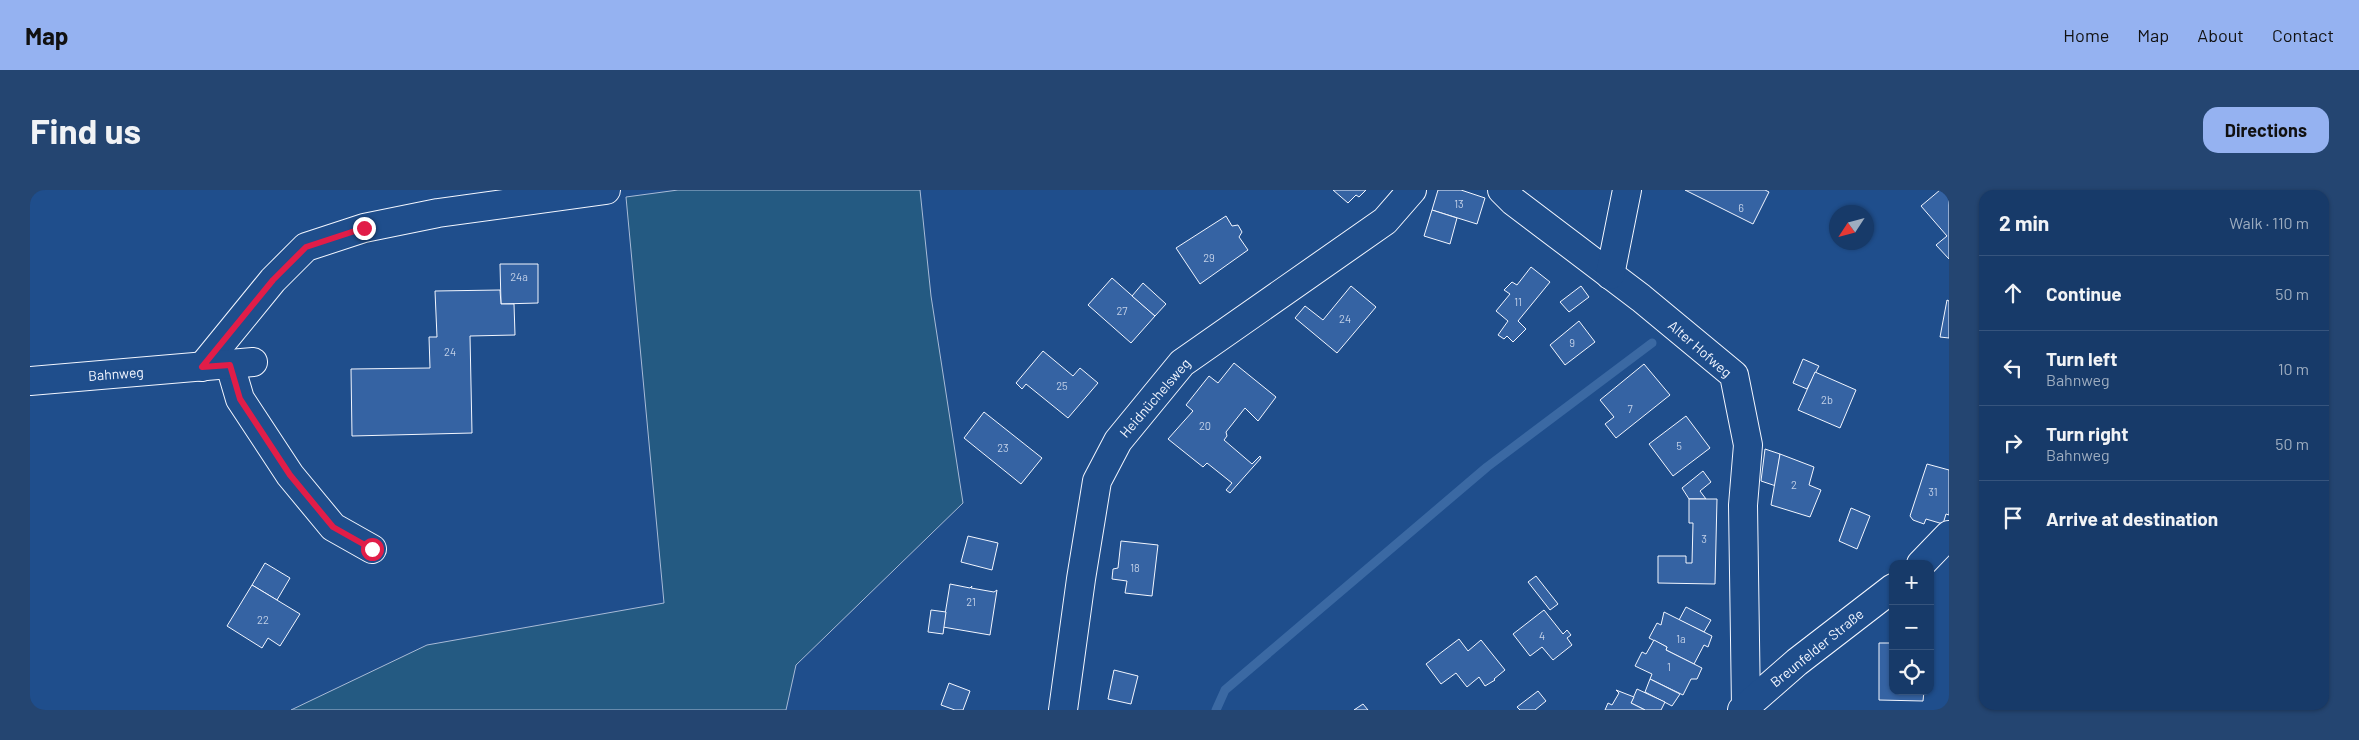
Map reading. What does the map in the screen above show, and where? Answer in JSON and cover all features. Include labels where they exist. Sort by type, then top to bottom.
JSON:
[{"type":"street","points":[[202,367],[273,280],[306,247],[441,201],[606,190]]},
{"type":"street","name":"Heidnüchelsweg","points":[[1063,710],[1097,480],[1118,441],[1182,363],[1385,221],[1412,190]]},
{"type":"street","name":"Alter Hofweg","points":[[1502,190],[1513,201],[1610,275],[1734,375],[1748,445],[1744,505],[1744,708]]},
{"type":"street","points":[[1610,275],[1626,190]]},
{"type":"street","name":"Bahnweg","points":[[30,381],[241,364],[240,399],[290,475],[333,527],[372,549]]},
{"type":"street","points":[[1925,560],[1949,534]]},
{"type":"street","name":"Breunfelder Straße","points":[[1744,708],[1797,662],[1889,591]]},
{"type":"shaded area","points":[[678,190],[920,190],[931,296],[963,503],[796,665],[786,710],[291,710],[427,645],[664,603],[626,197]]},
{"type":"building","points":[[1333,190],[1366,190],[1359,197],[1356,195],[1348,203]]},
{"type":"building","points":[[1438,190],[1461,190],[1485,198],[1477,224],[1432,210]]},
{"type":"building","points":[[1685,190],[1765,190],[1769,192],[1753,224]]},
{"type":"building","points":[[1940,190],[1949,190],[1949,259],[1936,245],[1947,236],[1921,206]]},
{"type":"building","points":[[1432,210],[1457,218],[1450,244],[1424,236]]},
{"type":"building","points":[[1226,216],[1232,226],[1238,225],[1242,232],[1239,237],[1248,250],[1200,284],[1176,248]]},
{"type":"building","points":[[500,264],[538,264],[538,303],[501,304]]},
{"type":"building","points":[[1531,267],[1550,282],[1518,321],[1526,329],[1513,342],[1507,336],[1504,339],[1498,335],[1508,321],[1496,311],[1510,294],[1504,290],[1512,282],[1517,285]]},
{"type":"building","points":[[1112,278],[1155,316],[1131,343],[1088,305]]},
{"type":"building","points":[[1143,283],[1166,304],[1155,316],[1132,296]]},
{"type":"building","points":[[1351,286],[1376,307],[1337,353],[1295,318],[1305,306],[1323,320]]},
{"type":"building","points":[[1581,286],[1589,297],[1569,312],[1560,302]]},
{"type":"building","points":[[500,290],[501,304],[514,304],[515,335],[470,336],[472,433],[352,436],[351,369],[430,368],[429,337],[437,337],[435,291]]},
{"type":"building","points":[[1947,300],[1949,301],[1949,338],[1940,337]]},
{"type":"building","points":[[1579,321],[1595,342],[1565,365],[1550,345]]},
{"type":"building","points":[[1043,351],[1073,376],[1080,368],[1098,383],[1068,418],[1026,384],[1022,389],[1016,383]]},
{"type":"building","points":[[1803,359],[1819,366],[1807,389],[1793,383]]},
{"type":"building","points":[[1234,363],[1276,397],[1258,421],[1245,408],[1226,432],[1227,436],[1224,440],[1252,464],[1260,456],[1261,458],[1230,493],[1226,490],[1232,483],[1207,463],[1203,467],[1168,439],[1193,411],[1186,405],[1209,376],[1218,383]]},
{"type":"building","points":[[1644,364],[1670,395],[1616,438],[1605,424],[1614,417],[1600,400]]},
{"type":"building","points":[[1815,372],[1856,390],[1840,428],[1798,410]]},
{"type":"building","points":[[984,412],[1042,458],[1021,484],[964,438]]},
{"type":"building","points":[[1686,416],[1710,448],[1673,476],[1649,444]]},
{"type":"building","points":[[1765,449],[1780,454],[1776,486],[1761,481]]},
{"type":"building","points":[[1780,454],[1814,467],[1809,485],[1821,490],[1810,517],[1771,505]]},
{"type":"building","points":[[1927,464],[1949,470],[1949,515],[1946,514],[1943,524],[1926,519],[1924,524],[1913,520],[1910,516]]},
{"type":"building","points":[[1703,471],[1711,482],[1700,491],[1706,499],[1689,499],[1682,488]]},
{"type":"building","points":[[1689,499],[1717,499],[1715,584],[1658,583],[1658,556],[1686,556],[1686,563],[1692,563],[1693,523],[1689,523]]},
{"type":"building","points":[[1851,508],[1870,516],[1857,549],[1839,541]]},
{"type":"building","points":[[968,536],[998,543],[992,570],[961,562]]},
{"type":"building","points":[[1121,541],[1158,545],[1152,596],[1125,593],[1127,581],[1112,579],[1113,569],[1118,568]]},
{"type":"building","points":[[265,563],[290,578],[277,600],[252,585]]},
{"type":"building","points":[[1536,576],[1558,604],[1550,610],[1528,582]]},
{"type":"building","points":[[950,584],[970,588],[972,586],[971,588],[994,592],[997,590],[990,635],[943,627]]},
{"type":"building","points":[[252,585],[300,614],[280,646],[268,638],[262,648],[227,626]]},
{"type":"building","points":[[1686,607],[1711,620],[1704,632],[1679,620]]},
{"type":"building","points":[[931,610],[946,612],[943,634],[928,632]]},
{"type":"building","points":[[1544,610],[1563,634],[1567,630],[1571,635],[1567,638],[1572,645],[1553,660],[1542,647],[1530,656],[1513,634]]},
{"type":"building","points":[[1664,612],[1712,636],[1708,647],[1704,645],[1694,664],[1666,650],[1667,647],[1649,638],[1657,623],[1661,625]]},
{"type":"building","points":[[1459,639],[1468,651],[1481,640],[1505,670],[1495,680],[1485,686],[1479,677],[1467,687],[1456,673],[1441,684],[1426,664]]},
{"type":"building","points":[[1654,640],[1667,647],[1666,650],[1702,668],[1697,679],[1691,679],[1683,695],[1650,679],[1652,674],[1635,666],[1642,652],[1646,654]]},
{"type":"building","points":[[1879,643],[1889,643],[1889,695],[1924,695],[1923,701],[1879,700]]},
{"type":"building","points":[[1114,670],[1138,676],[1131,704],[1108,699]]},
{"type":"building","points":[[1650,679],[1680,694],[1672,706],[1645,692]]},
{"type":"building","points":[[949,683],[970,691],[963,710],[955,710],[941,705]]},
{"type":"building","points":[[1637,689],[1665,702],[1661,710],[1645,710],[1631,703]]},
{"type":"building","points":[[1616,690],[1634,697],[1631,703],[1645,710],[1605,710],[1608,703],[1612,705],[1619,693]]},
{"type":"building","points":[[1538,691],[1546,701],[1535,710],[1520,710],[1517,707]]},
{"type":"building","points":[[1363,704],[1368,710],[1354,710]]},
{"type":"waterway","points":[[1216,710],[1225,690],[1487,467],[1652,343]]},
{"type":"route","points":[[364,228],[306,247],[273,280],[202,367],[230,365],[240,399],[290,475],[333,527],[372,549]]}]
